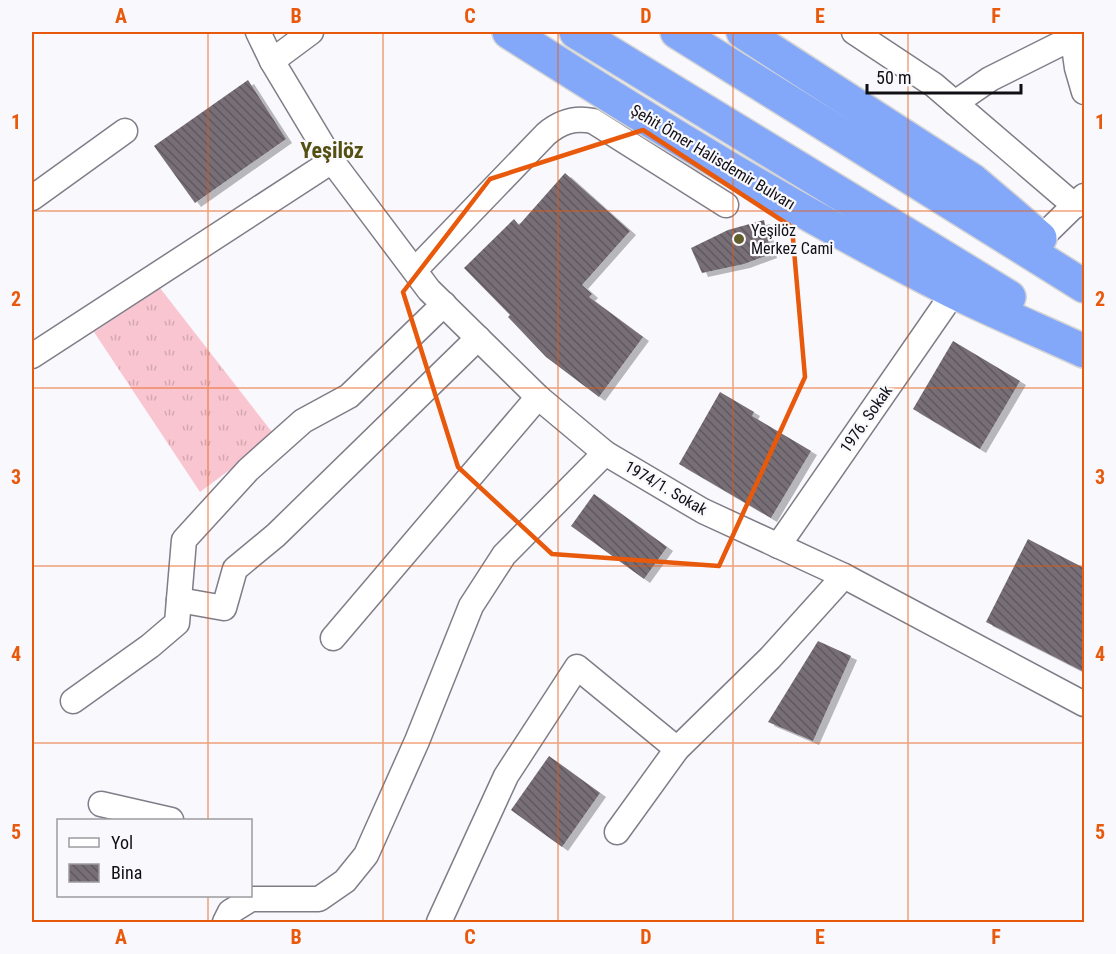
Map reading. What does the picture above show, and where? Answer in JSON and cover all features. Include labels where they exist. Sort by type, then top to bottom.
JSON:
[{"type":"highway","name":"Şehit Ömer Halisdemir Bulvarı","points":[[509,32],[705,155],[848,236],[954,292],[1084,351]]},
{"type":"highway","name":"Şehit Ömer Halisdemir Bulvarı","points":[[576,32],[1084,343]]},
{"type":"highway","points":[[677,32],[1084,286]]},
{"type":"highway","points":[[744,32],[972,180],[1084,276]]},
{"type":"street","name":"1974/1. Sokak","points":[[258,32],[272,61],[332,161],[429,290],[538,397],[605,453],[703,511],[844,576],[1084,704]]},
{"type":"street","points":[[272,61],[311,32]]},
{"type":"street","points":[[854,32],[934,85],[1080,201],[1041,238]]},
{"type":"street","points":[[955,103],[990,79],[1072,35],[1077,68],[1084,92]]},
{"type":"street","points":[[415,270],[546,134],[570,120],[593,121],[726,205]]},
{"type":"street","points":[[32,198],[125,132]]},
{"type":"street","points":[[32,356],[332,161]]},
{"type":"street","name":"1976. Sokak","points":[[778,546],[954,292]]},
{"type":"street","points":[[73,701],[150,646],[177,623],[184,540],[248,470],[303,421],[349,396],[444,304]]},
{"type":"street","points":[[179,600],[224,608],[236,569],[276,535],[478,338]]},
{"type":"street","points":[[333,638],[538,397]]},
{"type":"street","points":[[252,896],[319,899],[345,881],[366,855],[417,741],[471,606],[504,555],[605,453]]},
{"type":"street","points":[[617,832],[677,749],[770,658],[844,576]]},
{"type":"street","points":[[439,922],[506,776],[577,667],[677,749]]},
{"type":"street","points":[[101,804],[167,819]]},
{"type":"street","points":[[225,922],[231,912],[250,897]]},
{"type":"highlighted area","points":[[643,130],[792,227],[805,377],[719,566],[552,554],[458,467],[403,292],[490,179]]},
{"type":"green space","points":[[160,288],[275,436],[200,492],[94,332]]},
{"type":"building","points":[[248,80],[286,139],[195,203],[154,146]]},
{"type":"building","points":[[565,173],[630,231],[582,285],[592,294],[589,297],[643,337],[599,397],[546,357],[508,317],[510,315],[464,268],[514,219],[519,225]]},
{"type":"building","name":"Yeşilöz Merkez Cami","points":[[764,220],[771,254],[744,264],[702,273],[691,248],[728,230]]},
{"type":"building","points":[[953,341],[1020,381],[980,449],[913,409]]},
{"type":"building","points":[[720,392],[754,412],[752,416],[811,451],[771,518],[679,464]]},
{"type":"building","points":[[594,494],[667,547],[644,579],[571,526]]},
{"type":"building","points":[[1028,539],[1084,568],[1084,672],[986,622]]},
{"type":"building","points":[[818,641],[851,656],[813,741],[768,722]]},
{"type":"building","points":[[549,756],[600,793],[562,847],[511,810]]},
{"type":"place","name":"Yeşilöz Merkez Cami","points":[[739,239]]},
{"type":"district","name":"Yeşilöz","points":[[332,150]]}]
